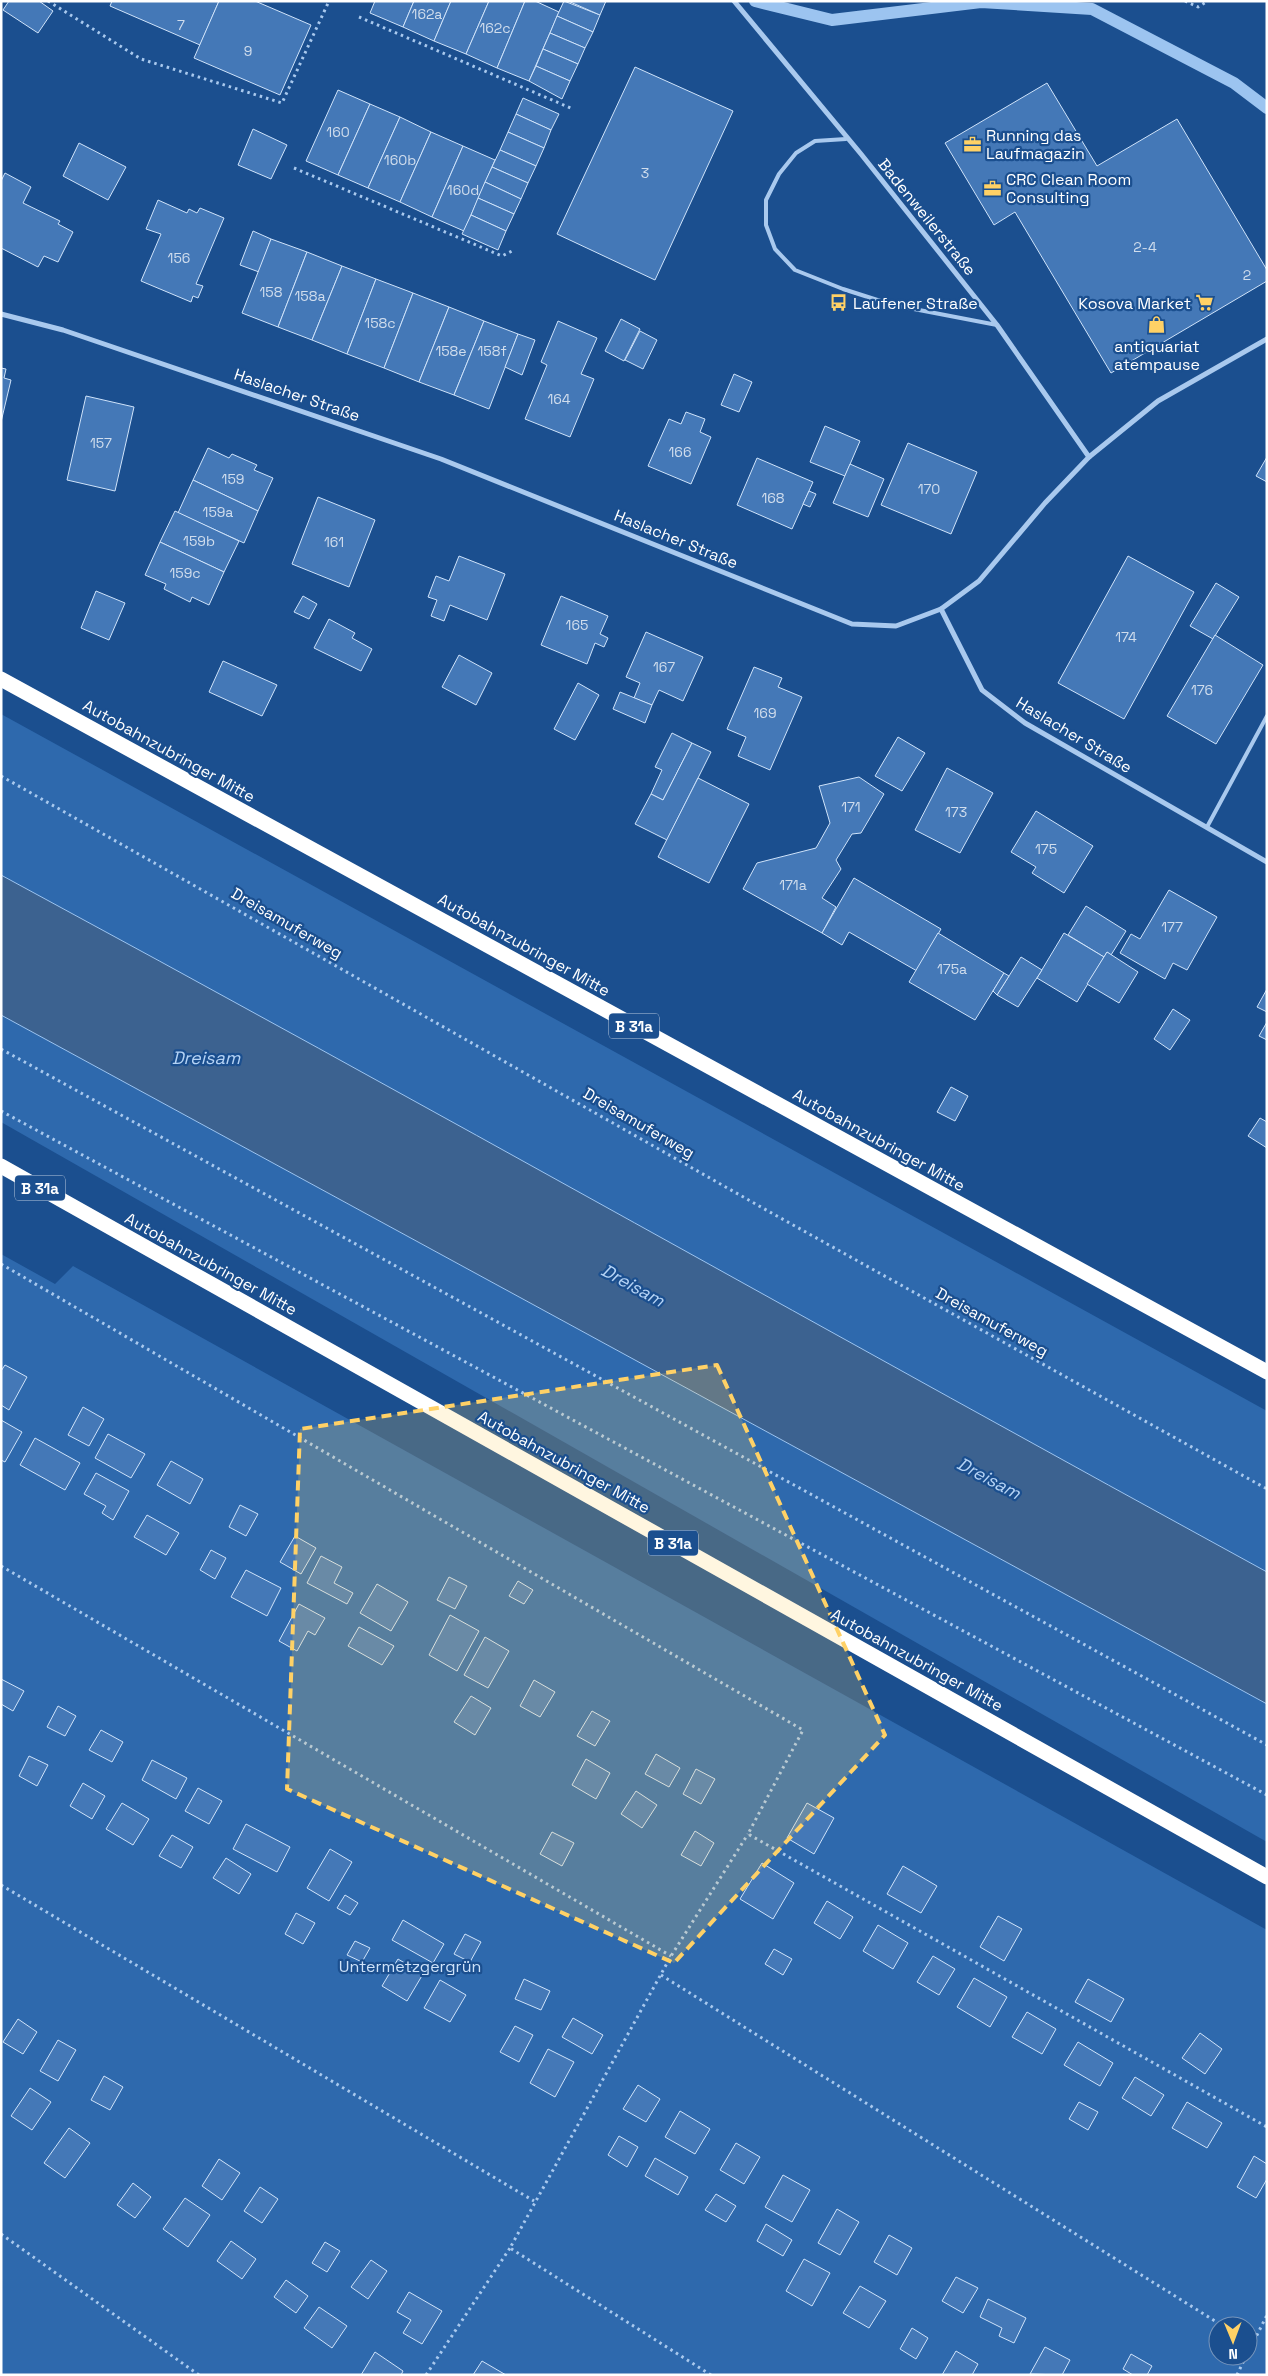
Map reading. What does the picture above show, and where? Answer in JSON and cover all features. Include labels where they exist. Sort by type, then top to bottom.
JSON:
[{"type":"highway","name":"Autobahnzubringer Mitte","points":[[1,679],[1267,1372]]},
{"type":"highway","name":"Autobahnzubringer Mitte","points":[[1,1166],[1267,1876]]},
{"type":"street","name":"Badenweilerstraße","points":[[734,1],[818,102],[846,139],[861,154],[997,325],[1089,457]]},
{"type":"street","name":"Haslacher Straße","points":[[1,314],[72,333],[441,459],[852,624],[896,626],[942,609],[982,690],[1025,723],[1267,862]]},
{"type":"street","points":[[942,609],[979,580],[1045,503],[1089,457],[1158,401],[1267,339]]},
{"type":"lane","points":[[846,139],[815,142],[796,153],[779,174],[766,200],[766,224],[775,249],[795,270],[842,289],[902,306],[997,325]]},
{"type":"lane","points":[[1207,827],[1267,716]]},
{"type":"path","points":[[48,1],[140,59],[282,103],[329,1]]},
{"type":"path","points":[[1185,1],[1198,7],[1208,1]]},
{"type":"path","points":[[359,17],[573,109]]},
{"type":"path","points":[[294,168],[502,256],[512,251]]},
{"type":"path","name":"Dreisamuferweg","points":[[1,776],[768,1211],[1267,1489]]},
{"type":"path","points":[[1,1049],[1267,1744]]},
{"type":"path","points":[[1,1112],[1267,1794]]},
{"type":"path","points":[[1,1264],[803,1730],[748,1834],[671,1956],[534,2201],[510,2248],[426,2375]]},
{"type":"path","points":[[1,1566],[671,1956]]},
{"type":"path","points":[[748,1834],[1267,2127]]},
{"type":"path","points":[[1,1885],[534,2201]]},
{"type":"path","points":[[661,1976],[1208,2317]]},
{"type":"path","points":[[1,2234],[199,2375]]},
{"type":"path","points":[[510,2248],[711,2375]]},
{"type":"path","points":[[1258,2332],[1267,2315]]},
{"type":"highlighted area","points":[[717,1365],[885,1735],[674,1963],[287,1789],[300,1429]]},
{"type":"green space","points":[[1,714],[1267,1411],[1267,1572],[1,875]]},
{"type":"green space","points":[[1,1015],[1267,1704],[1267,1842],[1,1122]]},
{"type":"green space","name":"Untermetzgergrün","points":[[1,1254],[55,1284],[73,1266],[1267,1930],[1267,2375],[1,2375]]},
{"type":"water","name":"Dreisam","points":[[1,875],[1267,1572],[1267,1704],[1,1015]]},
{"type":"building","points":[[9,1],[39,1],[53,11],[38,33],[3,10]]},
{"type":"building","points":[[112,1],[219,1],[200,45],[110,6]]},
{"type":"building","points":[[219,1],[255,1],[311,25],[280,95],[194,58]]},
{"type":"building","points":[[375,1],[414,1],[403,27],[370,13]]},
{"type":"building","points":[[414,1],[451,1],[434,41],[403,27]]},
{"type":"building","points":[[451,1],[489,1],[466,54],[434,41]]},
{"type":"building","points":[[489,1],[525,1],[497,68],[466,54]]},
{"type":"building","points":[[525,1],[535,1],[559,12],[529,81],[497,68]]},
{"type":"building","points":[[564,1],[600,15],[593,32],[557,16]]},
{"type":"building","points":[[568,1],[606,1],[600,15]]},
{"type":"building","points":[[557,16],[593,32],[585,48],[550,33]]},
{"type":"building","points":[[550,33],[585,48],[578,64],[543,49]]},
{"type":"building","points":[[543,49],[578,64],[570,81],[536,66]]},
{"type":"building","points":[[536,66],[570,81],[562,99],[529,81]]},
{"type":"building","points":[[635,67],[733,111],[655,280],[557,234]]},
{"type":"building","points":[[1047,83],[1097,166],[1177,119],[1267,270],[1267,281],[1111,373],[1015,212],[994,225],[945,143]]},
{"type":"building","points":[[338,90],[370,104],[338,175],[306,161]]},
{"type":"building","points":[[523,98],[559,114],[551,130],[516,114]]},
{"type":"building","points":[[370,104],[400,117],[368,188],[338,175]]},
{"type":"building","points":[[516,114],[551,130],[544,148],[508,132]]},
{"type":"building","points":[[400,117],[431,132],[400,202],[368,188]]},
{"type":"building","points":[[253,129],[287,145],[271,179],[238,165]]},
{"type":"building","points":[[431,132],[463,146],[432,217],[400,202]]},
{"type":"building","points":[[508,132],[544,148],[536,166],[500,150]]},
{"type":"building","points":[[79,143],[126,167],[108,200],[63,176]]},
{"type":"building","points":[[463,146],[495,160],[464,231],[432,217]]},
{"type":"building","points":[[500,150],[536,166],[528,183],[492,167]]},
{"type":"building","points":[[492,167],[528,183],[521,199],[485,182]]},
{"type":"building","points":[[5,173],[31,187],[23,203],[60,221],[58,224],[73,232],[58,262],[44,256],[38,267],[1,248],[1,181]]},
{"type":"building","points":[[485,182],[521,199],[514,214],[478,198]]},
{"type":"building","points":[[478,198],[514,214],[506,231],[471,215]]},
{"type":"building","points":[[158,200],[187,213],[189,209],[197,213],[200,208],[224,218],[196,284],[203,286],[198,298],[193,296],[191,302],[141,281],[161,234],[146,229]]},
{"type":"building","points":[[471,215],[506,231],[498,250],[462,234]]},
{"type":"building","points":[[253,231],[271,239],[259,272],[240,265]]},
{"type":"building","points":[[271,239],[307,252],[278,327],[242,313]]},
{"type":"building","points":[[307,252],[342,266],[312,340],[278,327]]},
{"type":"building","points":[[342,266],[376,279],[347,354],[312,340]]},
{"type":"building","points":[[376,279],[413,293],[384,368],[347,354]]},
{"type":"building","points":[[413,293],[449,307],[419,382],[384,368]]},
{"type":"building","points":[[449,307],[484,321],[454,395],[419,382]]},
{"type":"building","points":[[621,319],[640,329],[624,361],[605,351]]},
{"type":"building","points":[[484,321],[518,334],[489,409],[454,395]]},
{"type":"building","points":[[558,321],[597,338],[581,374],[594,379],[570,437],[525,419],[547,365],[541,362]]},
{"type":"building","points":[[640,331],[657,340],[643,369],[625,360]]},
{"type":"building","points":[[518,334],[535,340],[522,375],[505,367]]},
{"type":"building","points":[[1,368],[6,369],[4,378],[11,380],[1,422]]},
{"type":"building","points":[[734,374],[752,382],[739,412],[721,405]]},
{"type":"building","points":[[86,396],[134,407],[115,491],[67,480]]},
{"type":"building","points":[[686,412],[705,419],[700,432],[711,437],[691,484],[648,466],[669,419],[681,424]]},
{"type":"building","points":[[825,426],[860,441],[845,476],[810,462]]},
{"type":"building","points":[[908,443],[977,472],[951,534],[881,505]]},
{"type":"building","points":[[208,448],[229,458],[232,454],[257,465],[254,470],[273,478],[258,511],[193,480]]},
{"type":"building","points":[[1267,457],[1267,482],[1256,476]]},
{"type":"building","points":[[757,458],[813,482],[792,529],[737,505]]},
{"type":"building","points":[[850,464],[884,479],[868,517],[833,503]]},
{"type":"building","points":[[193,480],[258,511],[244,543],[178,513]]},
{"type":"building","points":[[809,491],[816,494],[810,507],[803,504]]},
{"type":"building","points":[[318,497],[375,520],[349,587],[292,564]]},
{"type":"building","points":[[175,511],[239,541],[224,572],[160,542]]},
{"type":"building","points":[[160,542],[224,572],[209,605],[192,597],[190,602],[164,589],[166,584],[145,575]]},
{"type":"building","points":[[459,556],[505,574],[487,620],[450,605],[444,621],[431,616],[437,600],[428,597],[436,576],[449,581]]},
{"type":"building","points":[[1128,556],[1194,592],[1124,719],[1058,683]]},
{"type":"building","points":[[1216,583],[1239,597],[1213,639],[1190,626]]},
{"type":"building","points":[[96,591],[125,603],[109,640],[81,628]]},
{"type":"building","points":[[303,596],[317,604],[309,619],[294,612]]},
{"type":"building","points":[[561,596],[608,616],[600,634],[608,638],[604,647],[595,643],[587,664],[541,645]]},
{"type":"building","points":[[329,619],[355,633],[352,638],[372,649],[361,671],[314,648]]},
{"type":"building","points":[[646,632],[703,657],[683,701],[659,690],[652,705],[634,698],[640,683],[626,677]]},
{"type":"building","points":[[1215,635],[1263,665],[1216,744],[1167,716]]},
{"type":"building","points":[[459,655],[492,673],[476,705],[442,687]]},
{"type":"building","points":[[223,661],[277,685],[262,716],[209,692]]},
{"type":"building","points":[[754,667],[782,678],[778,687],[802,697],[770,770],[738,756],[746,737],[727,729]]},
{"type":"building","points":[[578,683],[599,695],[575,740],[554,729]]},
{"type":"building","points":[[620,692],[652,705],[645,723],[613,709]]},
{"type":"building","points":[[672,733],[692,743],[663,800],[651,794],[662,770],[655,767]]},
{"type":"building","points":[[898,737],[925,753],[902,791],[875,776]]},
{"type":"building","points":[[692,743],[711,752],[667,840],[635,824],[651,794],[663,800]]},
{"type":"building","points":[[947,768],[993,793],[960,853],[915,830]]},
{"type":"building","points":[[859,777],[884,794],[861,833],[852,834],[836,860],[841,869],[822,898],[836,907],[822,933],[743,889],[757,863],[816,848],[830,823],[819,786]]},
{"type":"building","points":[[698,778],[749,804],[709,883],[658,857]]},
{"type":"building","points":[[1036,811],[1093,846],[1064,893],[1032,873],[1036,867],[1011,852]]},
{"type":"building","points":[[854,878],[941,929],[917,971],[849,932],[842,945],[822,933]]},
{"type":"building","points":[[1169,890],[1217,917],[1187,970],[1173,963],[1165,979],[1120,953],[1131,934],[1140,939]]},
{"type":"building","points":[[1086,906],[1126,931],[1111,955],[1107,952],[1104,957],[1068,935]]},
{"type":"building","points":[[938,933],[1004,973],[975,1020],[909,982]]},
{"type":"building","points":[[1064,933],[1104,957],[1077,1002],[1037,978]]},
{"type":"building","points":[[1107,952],[1138,972],[1119,1003],[1087,984]]},
{"type":"building","points":[[1021,957],[1042,970],[1018,1007],[997,995]]},
{"type":"building","points":[[1004,973],[1009,976],[997,995],[993,991]]},
{"type":"building","points":[[1267,989],[1267,1012],[1257,1007]]},
{"type":"building","points":[[1173,1009],[1190,1020],[1170,1050],[1154,1039]]},
{"type":"building","points":[[1267,1022],[1267,1040],[1259,1036]]},
{"type":"building","points":[[951,1087],[968,1096],[955,1121],[937,1112]]},
{"type":"building","points":[[1260,1118],[1267,1122],[1267,1148],[1248,1136]]},
{"type":"building","points":[[5,1365],[27,1377],[9,1410],[1,1405],[1,1371]]},
{"type":"building","points":[[83,1407],[104,1419],[89,1446],[68,1435]]},
{"type":"building","points":[[1,1420],[22,1432],[5,1462],[1,1460]]},
{"type":"building","points":[[108,1434],[145,1454],[131,1478],[95,1458]]},
{"type":"building","points":[[35,1438],[80,1463],[65,1490],[20,1465]]},
{"type":"building","points":[[171,1461],[203,1479],[190,1504],[157,1485]]},
{"type":"building","points":[[96,1473],[129,1491],[113,1520],[102,1513],[106,1506],[84,1494]]},
{"type":"building","points":[[240,1505],[258,1514],[246,1536],[229,1527]]},
{"type":"building","points":[[147,1515],[179,1533],[166,1555],[134,1537]]},
{"type":"building","points":[[295,1536],[316,1548],[301,1574],[280,1562]]},
{"type":"building","points":[[211,1550],[226,1558],[215,1579],[200,1570]]},
{"type":"building","points":[[321,1556],[342,1567],[334,1583],[353,1593],[347,1604],[307,1583]]},
{"type":"building","points":[[246,1570],[281,1588],[267,1616],[231,1597]]},
{"type":"building","points":[[449,1577],[467,1586],[455,1609],[437,1600]]},
{"type":"building","points":[[518,1581],[533,1590],[524,1604],[509,1596]]},
{"type":"building","points":[[377,1584],[408,1602],[391,1631],[360,1613]]},
{"type":"building","points":[[299,1604],[325,1618],[315,1635],[308,1631],[297,1651],[279,1641]]},
{"type":"building","points":[[450,1615],[479,1631],[457,1671],[429,1655]]},
{"type":"building","points":[[359,1627],[394,1646],[382,1665],[348,1646]]},
{"type":"building","points":[[485,1637],[509,1651],[488,1688],[464,1675]]},
{"type":"building","points":[[1,1679],[24,1691],[13,1711],[1,1704]]},
{"type":"building","points":[[534,1680],[555,1692],[540,1717],[520,1706]]},
{"type":"building","points":[[471,1696],[491,1708],[475,1735],[454,1722]]},
{"type":"building","points":[[58,1706],[76,1716],[65,1736],[47,1727]]},
{"type":"building","points":[[592,1711],[610,1721],[595,1746],[577,1736]]},
{"type":"building","points":[[101,1730],[123,1742],[112,1762],[89,1750]]},
{"type":"building","points":[[656,1754],[680,1768],[669,1787],[645,1774]]},
{"type":"building","points":[[29,1756],[48,1765],[37,1786],[19,1776]]},
{"type":"building","points":[[586,1759],[610,1773],[596,1799],[572,1785]]},
{"type":"building","points":[[152,1760],[187,1778],[176,1799],[142,1780]]},
{"type":"building","points":[[696,1769],[715,1779],[701,1804],[683,1794]]},
{"type":"building","points":[[83,1783],[105,1796],[92,1819],[70,1806]]},
{"type":"building","points":[[198,1788],[222,1801],[209,1824],[185,1811]]},
{"type":"building","points":[[636,1791],[657,1805],[642,1828],[621,1814]]},
{"type":"building","points":[[122,1803],[149,1819],[133,1845],[106,1829]]},
{"type":"building","points":[[807,1803],[834,1818],[814,1854],[787,1838]]},
{"type":"building","points":[[246,1824],[290,1847],[277,1872],[233,1849]]},
{"type":"building","points":[[695,1831],[714,1843],[701,1866],[681,1855]]},
{"type":"building","points":[[552,1832],[574,1843],[562,1866],[540,1854]]},
{"type":"building","points":[[172,1835],[193,1847],[181,1868],[159,1856]]},
{"type":"building","points":[[330,1849],[352,1862],[329,1901],[307,1888]]},
{"type":"building","points":[[226,1858],[251,1874],[239,1894],[213,1878]]},
{"type":"building","points":[[762,1863],[794,1883],[773,1919],[740,1899]]},
{"type":"building","points":[[903,1866],[937,1886],[921,1913],[887,1894]]},
{"type":"building","points":[[345,1895],[358,1903],[350,1915],[337,1908]]},
{"type":"building","points":[[827,1901],[853,1917],[840,1939],[814,1923]]},
{"type":"building","points":[[296,1913],[315,1923],[303,1944],[285,1934]]},
{"type":"building","points":[[998,1916],[1022,1929],[1004,1961],[980,1947]]},
{"type":"building","points":[[403,1920],[444,1944],[433,1963],[392,1940]]},
{"type":"building","points":[[878,1925],[908,1943],[893,1969],[863,1951]]},
{"type":"building","points":[[465,1934],[481,1942],[470,1962],[454,1954]]},
{"type":"building","points":[[355,1941],[370,1948],[362,1962],[347,1955]]},
{"type":"building","points":[[774,1949],[792,1959],[783,1975],[765,1964]]},
{"type":"building","points":[[933,1956],[955,1969],[939,1995],[917,1982]]},
{"type":"building","points":[[398,1959],[423,1974],[407,2001],[382,1986]]},
{"type":"building","points":[[974,1978],[1007,1997],[990,2027],[957,2007]]},
{"type":"building","points":[[524,1979],[550,1991],[541,2010],[515,1999]]},
{"type":"building","points":[[1088,1979],[1124,1999],[1111,2022],[1075,2002]]},
{"type":"building","points":[[440,1980],[466,1995],[450,2022],[424,2008]]},
{"type":"building","points":[[1027,2012],[1056,2029],[1042,2054],[1012,2037]]},
{"type":"building","points":[[573,2018],[603,2035],[592,2054],[562,2037]]},
{"type":"building","points":[[18,2019],[37,2032],[23,2054],[3,2042]]},
{"type":"building","points":[[515,2026],[533,2035],[519,2062],[500,2052]]},
{"type":"building","points":[[1200,2033],[1222,2049],[1205,2074],[1182,2058]]},
{"type":"building","points":[[58,2040],[76,2050],[58,2081],[40,2071]]},
{"type":"building","points":[[1078,2042],[1113,2063],[1100,2086],[1064,2065]]},
{"type":"building","points":[[548,2049],[574,2062],[555,2097],[530,2083]]},
{"type":"building","points":[[104,2076],[123,2087],[110,2110],[91,2100]]},
{"type":"building","points":[[1135,2077],[1164,2095],[1151,2116],[1122,2098]]},
{"type":"building","points":[[638,2085],[660,2099],[646,2122],[623,2109]]},
{"type":"building","points":[[30,2088],[51,2102],[32,2130],[11,2116]]},
{"type":"building","points":[[1079,2102],[1098,2112],[1088,2130],[1069,2119]]},
{"type":"building","points":[[1187,2102],[1222,2123],[1207,2148],[1172,2128]]},
{"type":"building","points":[[680,2111],[710,2129],[695,2154],[665,2137]]},
{"type":"building","points":[[69,2128],[90,2143],[65,2178],[44,2163]]},
{"type":"building","points":[[619,2136],[638,2147],[627,2167],[608,2155]]},
{"type":"building","points":[[736,2143],[760,2157],[744,2184],[720,2170]]},
{"type":"building","points":[[1254,2156],[1267,2164],[1267,2179],[1256,2198],[1237,2187]]},
{"type":"building","points":[[655,2158],[688,2177],[678,2195],[645,2176]]},
{"type":"building","points":[[219,2159],[240,2173],[222,2200],[202,2186]]},
{"type":"building","points":[[783,2175],[810,2190],[792,2222],[765,2207]]},
{"type":"building","points":[[133,2183],[151,2197],[135,2218],[117,2205]]},
{"type":"building","points":[[260,2187],[278,2199],[262,2223],[244,2211]]},
{"type":"building","points":[[716,2194],[736,2206],[726,2222],[705,2210]]},
{"type":"building","points":[[185,2198],[210,2215],[188,2247],[163,2229]]},
{"type":"building","points":[[837,2209],[859,2222],[840,2255],[818,2243]]},
{"type":"building","points":[[766,2224],[792,2240],[783,2256],[757,2241]]},
{"type":"building","points":[[889,2235],[912,2248],[897,2275],[874,2262]]},
{"type":"building","points":[[231,2241],[256,2259],[242,2279],[217,2261]]},
{"type":"building","points":[[325,2242],[340,2251],[327,2272],[312,2263]]},
{"type":"building","points":[[804,2259],[830,2273],[812,2306],[786,2291]]},
{"type":"building","points":[[371,2260],[387,2271],[368,2299],[351,2287]]},
{"type":"building","points":[[956,2277],[978,2288],[963,2313],[942,2301]]},
{"type":"building","points":[[286,2280],[308,2296],[296,2313],[274,2297]]},
{"type":"building","points":[[860,2286],[886,2301],[869,2328],[843,2313]]},
{"type":"building","points":[[409,2292],[442,2311],[422,2344],[403,2333],[411,2320],[397,2312]]},
{"type":"building","points":[[988,2299],[1026,2318],[1014,2343],[999,2336],[1002,2328],[980,2317]]},
{"type":"building","points":[[319,2307],[347,2326],[332,2348],[304,2328]]},
{"type":"building","points":[[912,2328],[928,2338],[916,2359],[900,2349]]},
{"type":"building","points":[[1045,2347],[1070,2360],[1062,2375],[1030,2374]]},
{"type":"building","points":[[956,2351],[978,2364],[972,2375],[942,2375]]},
{"type":"building","points":[[375,2352],[403,2371],[401,2375],[361,2375]]},
{"type":"building","points":[[1131,2354],[1152,2366],[1147,2375],[1133,2375],[1123,2369]]},
{"type":"building","points":[[482,2361],[506,2375],[473,2375]]},
{"type":"waterway","points":[[755,1],[832,20],[981,2],[1092,9],[1234,83],[1267,108]]},
{"type":"place","name":"Running das Laufmagazin","points":[[972,144]]},
{"type":"place","name":"CRC Clean Room Consulting","points":[[992,188]]},
{"type":"place","name":"Laufener Straße","points":[[839,303]]},
{"type":"place","name":"Kosova Market","points":[[1205,303]]},
{"type":"place","name":"antiquariat atempause","points":[[1157,325]]}]
